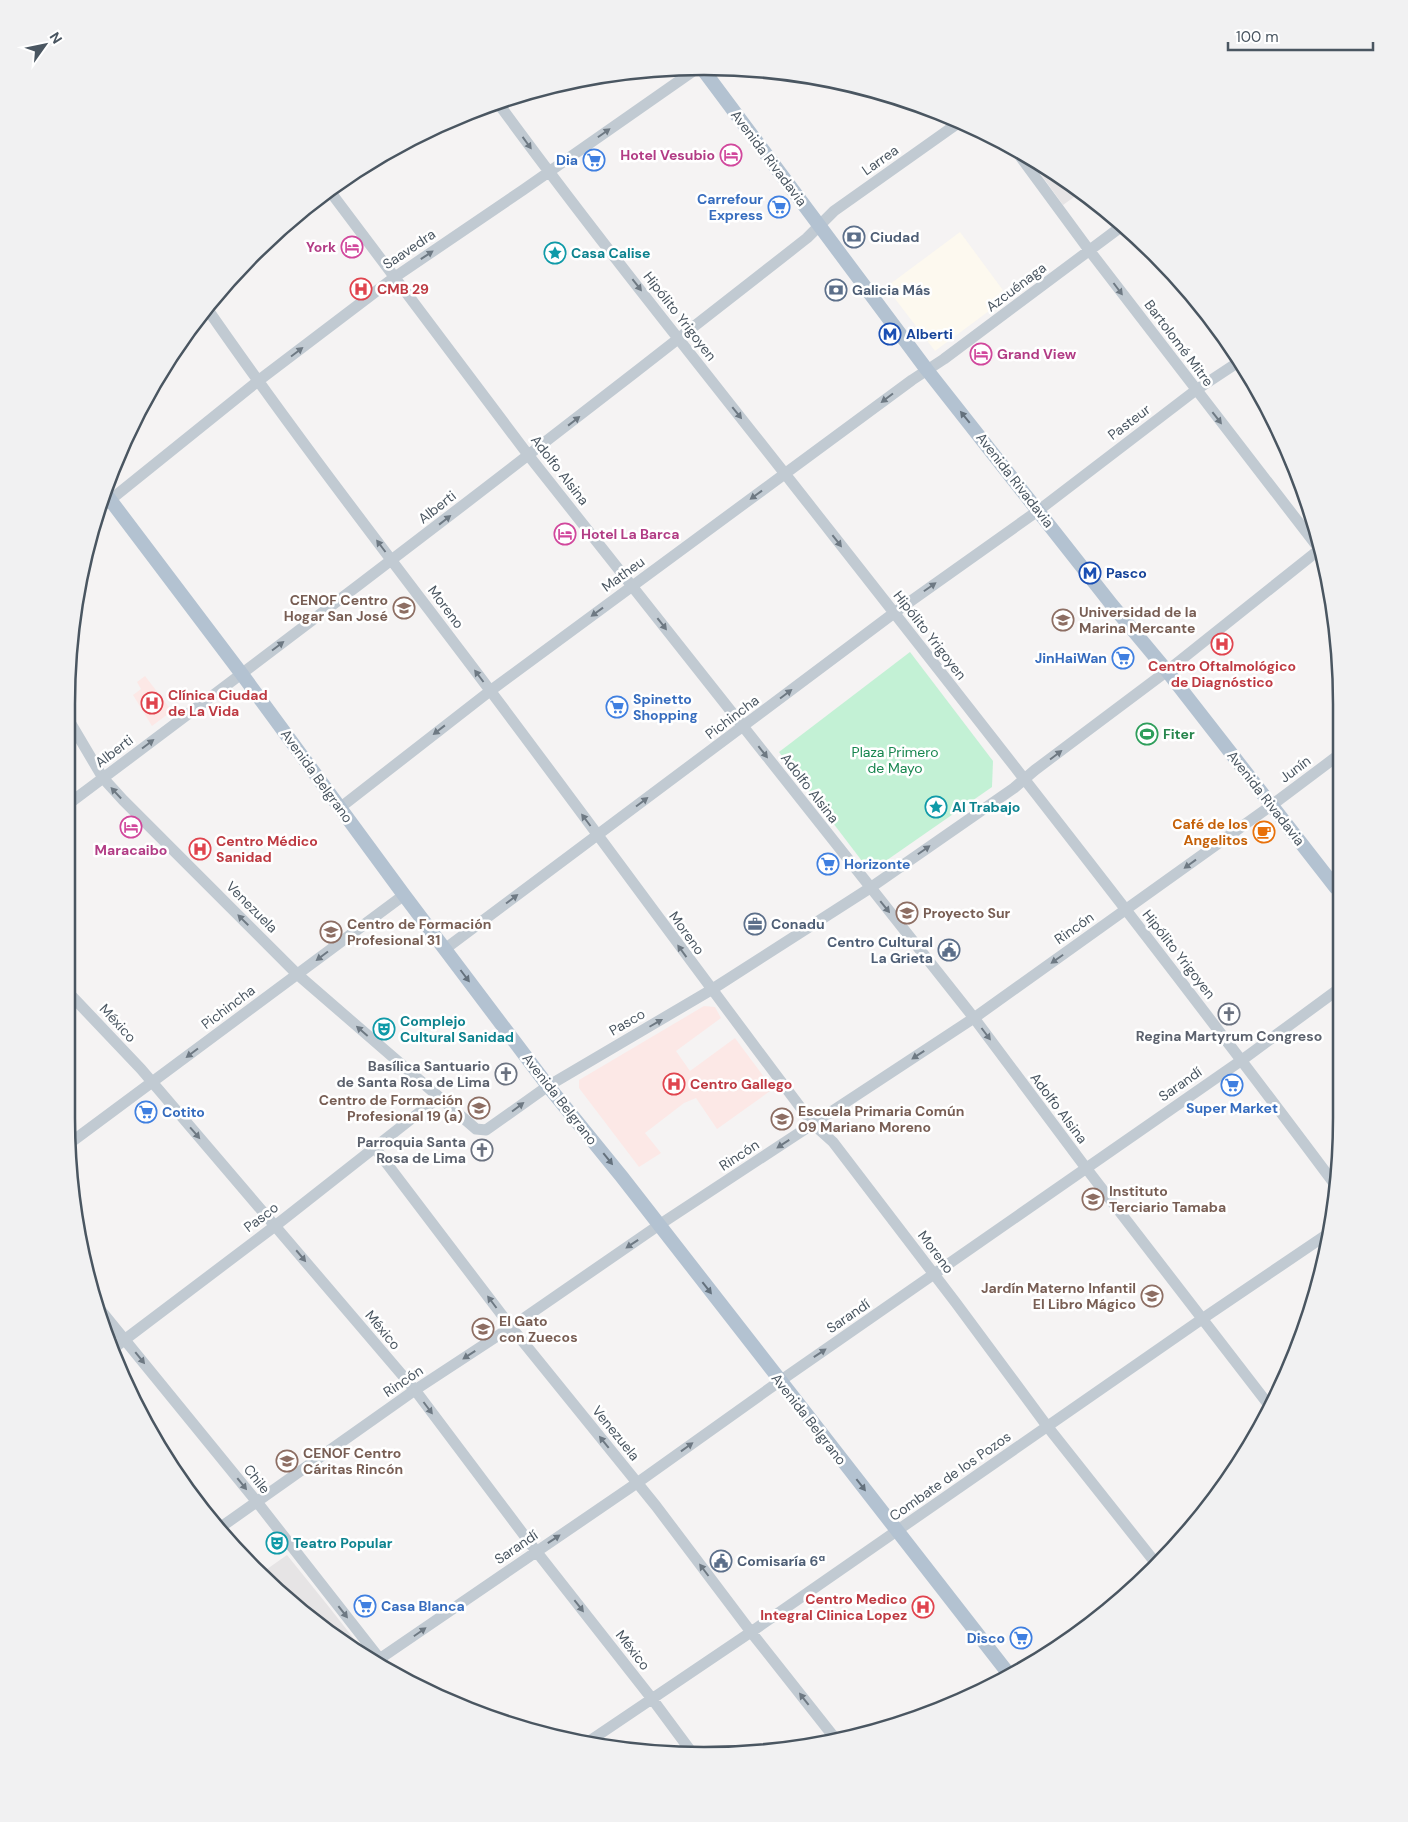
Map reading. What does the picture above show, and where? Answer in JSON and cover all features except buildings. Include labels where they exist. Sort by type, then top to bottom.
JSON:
[{"type":"main road","name":"Avenida Rivadavia","points":[[706,75],[927,370],[1112,605],[1167,671],[1333,884]]},
{"type":"main road","name":"Avenida Belgrano","points":[[107,504],[242,673],[404,895],[548,1086],[1005,1670]]},
{"type":"street","name":"Saavedra","points":[[110,497],[395,277],[688,75]]},
{"type":"street","name":"Hipólito Yrigoyen","points":[[502,108],[548,172],[678,340],[894,612],[1126,910],[1330,1178]]},
{"type":"street","name":"Larrea","points":[[820,226],[834,211],[954,127]]},
{"type":"street","name":"Bartolomé Mitre","points":[[1025,163],[1089,250],[1312,541]]},
{"type":"street","name":"Adolfo Alsina","points":[[334,196],[529,456],[974,1018],[1086,1168],[1265,1401]]},
{"type":"street","name":"Alberti","points":[[75,799],[529,456],[820,226]]},
{"type":"street","name":"Azcuénaga","points":[[927,370],[1117,230]]},
{"type":"street","name":"Moreno","points":[[211,314],[321,467],[490,690],[711,990],[814,1124],[832,1142],[1047,1426],[1153,1559]]},
{"type":"street","name":"Pasteur","points":[[1038,510],[1196,390],[1233,365]]},
{"type":"street","name":"Matheu","points":[[341,807],[490,690],[927,370]]},
{"type":"street","name":"Pichincha","points":[[445,950],[894,612],[1038,510]]},
{"type":"street","name":"Pasco","points":[[118,1345],[275,1226],[439,1097],[476,1129],[486,1130],[548,1086],[711,990],[870,888],[1014,788],[1167,671],[1315,553]]},
{"type":"street","name":"Venezuela","points":[[75,730],[103,778],[297,974],[439,1097]]},
{"type":"street","name":"Junín","points":[[1272,805],[1333,759]]},
{"type":"street","name":"Rincón","points":[[224,1525],[415,1390],[974,1018],[1272,805]]},
{"type":"street","name":"Pichincha","points":[[76,1139],[404,895]]},
{"type":"street","name":"Sarandí","points":[[381,1658],[637,1483],[780,1381],[1242,1060],[1333,993]]},
{"type":"street","name":"México","points":[[75,1000],[152,1082],[415,1390],[536,1551],[687,1747]]},
{"type":"street","name":"Venezuela","points":[[375,1148],[511,1327],[637,1483],[832,1734]]},
{"type":"street","name":"Combate de los Pozos","points":[[595,1737],[1321,1238]]},
{"type":"street","name":"Chile","points":[[108,1319],[257,1502],[368,1650]]},
{"type":"shaded area","points":[[1040,172],[1075,196],[1063,205]]},
{"type":"shaded area","points":[[960,232],[1008,297],[935,351],[886,287]]},
{"type":"shaded area","name":"Clínica Ciudad de La Vida","points":[[145,676],[172,711],[152,726],[133,695],[141,689],[137,682]]},
{"type":"shaded area","name":"Centro Gallego","points":[[704,1006],[715,1007],[721,1018],[676,1051],[690,1071],[735,1038],[773,1089],[717,1129],[696,1098],[684,1103],[645,1133],[661,1153],[639,1167],[579,1088],[579,1080]]},
{"type":"shaded area","points":[[287,1555],[356,1642],[321,1617],[266,1570]]},
{"type":"green space","name":"Plaza Primero de Mayo","points":[[910,652],[993,761],[992,787],[877,867],[865,865],[779,752]]},
{"type":"place","name":"Hotel Vesubio","points":[[731,155]]},
{"type":"place","name":"Dia","points":[[594,160]]},
{"type":"place","name":"Carrefour Express","points":[[779,207]]},
{"type":"place","name":"Ciudad","points":[[854,237]]},
{"type":"place","name":"York","points":[[352,247]]},
{"type":"place","name":"Casa Calise","points":[[555,253]]},
{"type":"place","name":"CMB 29","points":[[361,289]]},
{"type":"place","name":"Galicia Más","points":[[836,290]]},
{"type":"place","name":"Alberti","points":[[890,334]]},
{"type":"place","name":"Grand View","points":[[981,354]]},
{"type":"place","name":"Hotel La Barca","points":[[565,534]]},
{"type":"place","name":"Pasco","points":[[1090,573]]},
{"type":"place","name":"CENOF Centro Hogar San José","points":[[404,608]]},
{"type":"place","name":"Universidad de la Marina Mercante","points":[[1063,620]]},
{"type":"place","name":"Centro Oftalmológico de Diagnóstico","points":[[1222,644]]},
{"type":"place","name":"JinHaiWan","points":[[1123,658]]},
{"type":"place","name":"Clínica Ciudad de La Vida","points":[[152,703]]},
{"type":"place","name":"Spinetto Shopping","points":[[617,707]]},
{"type":"place","name":"Fiter","points":[[1147,734]]},
{"type":"place","name":"Al Trabajo","points":[[936,807]]},
{"type":"place","name":"Maracaibo","points":[[131,827]]},
{"type":"place","name":"Café de los Angelitos","points":[[1264,832]]},
{"type":"place","name":"Centro Médico Sanidad","points":[[200,849]]},
{"type":"place","name":"Horizonte","points":[[828,864]]},
{"type":"place","name":"Proyecto Sur","points":[[907,913]]},
{"type":"place","name":"Conadu","points":[[755,924]]},
{"type":"place","name":"Centro de Formación Profesional 31","points":[[331,932]]},
{"type":"place","name":"Centro Cultural La Grieta","points":[[949,950]]},
{"type":"place","name":"Regina Martyrum Congreso","points":[[1229,1014]]},
{"type":"place","name":"Complejo Cultural Sanidad","points":[[384,1029]]},
{"type":"place","name":"Basílica Santuario de Santa Rosa de Lima","points":[[506,1074]]},
{"type":"place","name":"Centro Gallego","points":[[674,1084]]},
{"type":"place","name":"Super Market","points":[[1232,1085]]},
{"type":"place","name":"Centro de Formación Profesional 19 (a)","points":[[479,1108]]},
{"type":"place","name":"Cotito","points":[[146,1112]]},
{"type":"place","name":"Escuela Primaria Común 09 Mariano Moreno","points":[[782,1119]]},
{"type":"place","name":"Parroquia Santa Rosa de Lima","points":[[482,1150]]},
{"type":"place","name":"Instituto Terciario Tamaba","points":[[1093,1199]]},
{"type":"place","name":"Jardín Materno Infantil El Libro Mágico","points":[[1152,1296]]},
{"type":"place","name":"El Gato con Zuecos","points":[[483,1329]]},
{"type":"place","name":"CENOF Centro Cáritas Rincón","points":[[287,1461]]},
{"type":"place","name":"Teatro Popular","points":[[277,1543]]},
{"type":"place","name":"Comisaría 6ª","points":[[721,1561]]},
{"type":"place","name":"Casa Blanca","points":[[365,1606]]},
{"type":"place","name":"Centro Medico Integral Clinica Lopez","points":[[923,1607]]},
{"type":"place","name":"Disco","points":[[1021,1638]]}]
